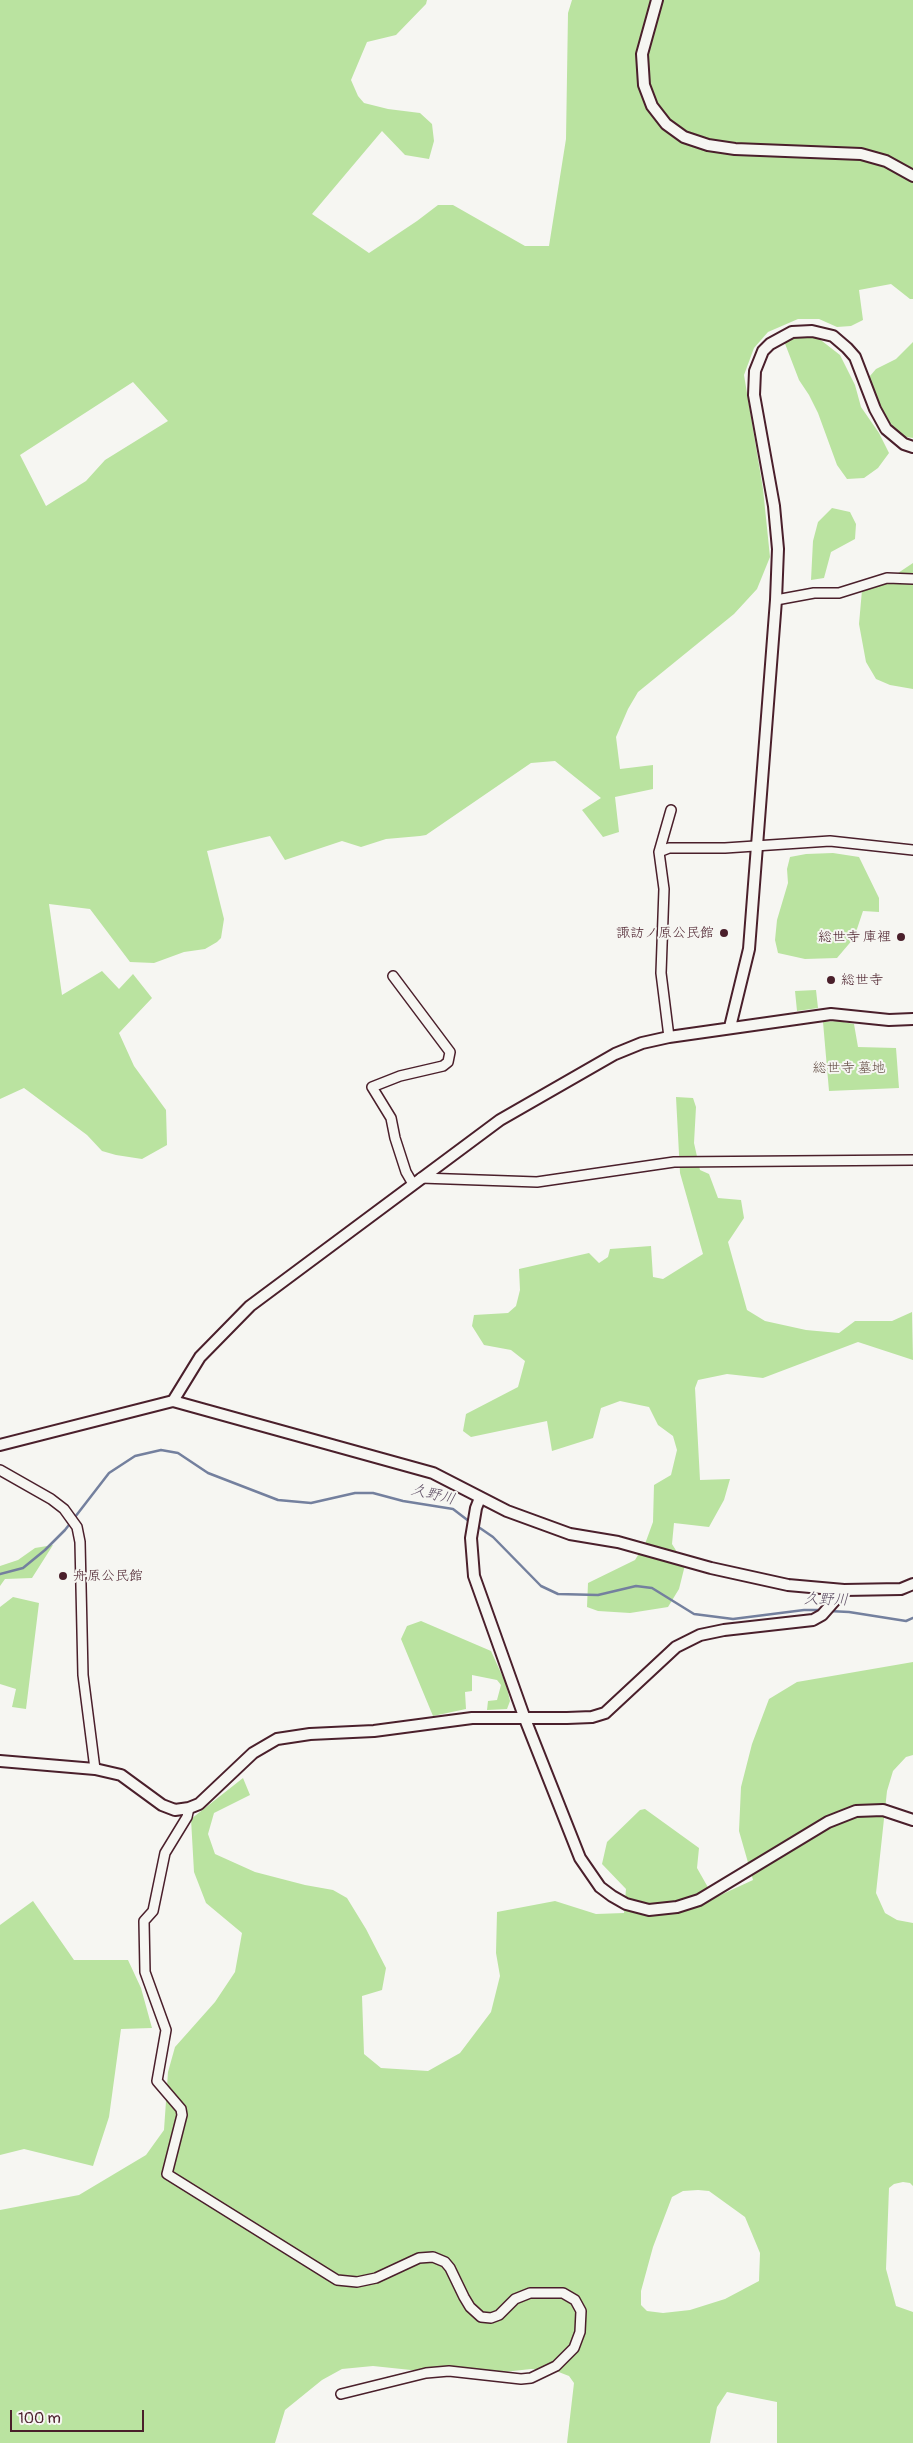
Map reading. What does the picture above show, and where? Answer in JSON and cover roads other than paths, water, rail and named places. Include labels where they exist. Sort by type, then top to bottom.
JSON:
[{"type":"street","points":[[657,0],[642,54],[644,85],[657,112],[666,124],[684,137],[708,145],[735,149],[861,154],[886,161],[913,176]]},
{"type":"street","points":[[730,1027],[749,949],[776,600],[778,549],[774,506],[754,395],[755,371],[763,351],[770,344],[792,332],[812,331],[832,336],[847,348],[854,357],[875,409],[886,429],[904,444],[913,447]]},
{"type":"street","points":[[776,600],[814,593],[839,593],[887,578],[913,579]]},
{"type":"street","points":[[669,1037],[661,973],[664,888],[659,852],[671,810]]},
{"type":"street","points":[[659,852],[669,848],[725,848],[758,844],[830,841],[913,850]]},
{"type":"street","points":[[393,976],[450,1052],[448,1062],[443,1066],[400,1076],[372,1087],[391,1118],[406,1172],[417,1181],[537,1182],[674,1162],[913,1160]]},
{"type":"street","points":[[173,1401],[200,1357],[250,1306],[417,1181],[527,1103],[615,1054],[642,1043],[669,1037],[832,1014],[889,1020],[913,1019]]},
{"type":"street","points":[[0,1445],[173,1401],[432,1473],[480,1498],[538,1524],[570,1534],[618,1542],[711,1568],[788,1585],[844,1590],[901,1589],[913,1584]]},
{"type":"street","points":[[0,1470],[51,1499],[64,1509],[77,1527],[80,1542],[84,1675],[95,1769]]},
{"type":"street","points":[[480,1498],[476,1508],[471,1538],[474,1576],[526,1719],[574,1842],[589,1874],[600,1887],[612,1896],[637,1908],[665,1910],[699,1900],[820,1827],[856,1811],[883,1810],[913,1820]]},
{"type":"street","points":[[0,1762],[95,1769],[121,1775],[162,1805],[175,1810],[189,1808],[199,1804],[253,1753],[276,1739],[310,1734],[374,1731],[472,1718],[592,1717],[605,1713],[676,1647],[700,1635],[724,1630],[813,1620],[822,1615],[844,1590]]},
{"type":"street","points":[[189,1808],[187,1817],[165,1853],[153,1910],[144,1921],[145,1972],[166,2030],[157,2081],[181,2109],[182,2115],[168,2174],[338,2280],[357,2282],[376,2278],[419,2258],[433,2257],[445,2262],[470,2307],[477,2315],[486,2319],[499,2315],[515,2298],[530,2293],[563,2293],[575,2300],[581,2312],[580,2332],[574,2348],[556,2366],[531,2378],[521,2379],[449,2371],[426,2373],[340,2394]]},
{"type":"waterway","name":"久野川","points":[[0,1574],[23,1568],[45,1550],[65,1530],[109,1473],[135,1456],[161,1450],[178,1453],[208,1473],[278,1500],[311,1503],[355,1493],[373,1493],[403,1501],[453,1509],[470,1522]]},
{"type":"waterway","name":"久野川","points":[[477,1526],[493,1537],[541,1586],[558,1594],[598,1595],[636,1586],[652,1588],[694,1614],[733,1619],[804,1610],[821,1610]]},
{"type":"waterway","name":"久野川","points":[[829,1611],[849,1612],[906,1621],[913,1618]]},
{"type":"place","name":"諏訪ノ原公民館","points":[[724,933]]},
{"type":"place","name":"総世寺 庫裡","points":[[901,937]]},
{"type":"place","name":"総世寺","points":[[831,980]]},
{"type":"place","name":"舟原公民館","points":[[63,1576]]},
{"type":"park label","name":"総世寺 墓地","points":[[849,1068]]}]
